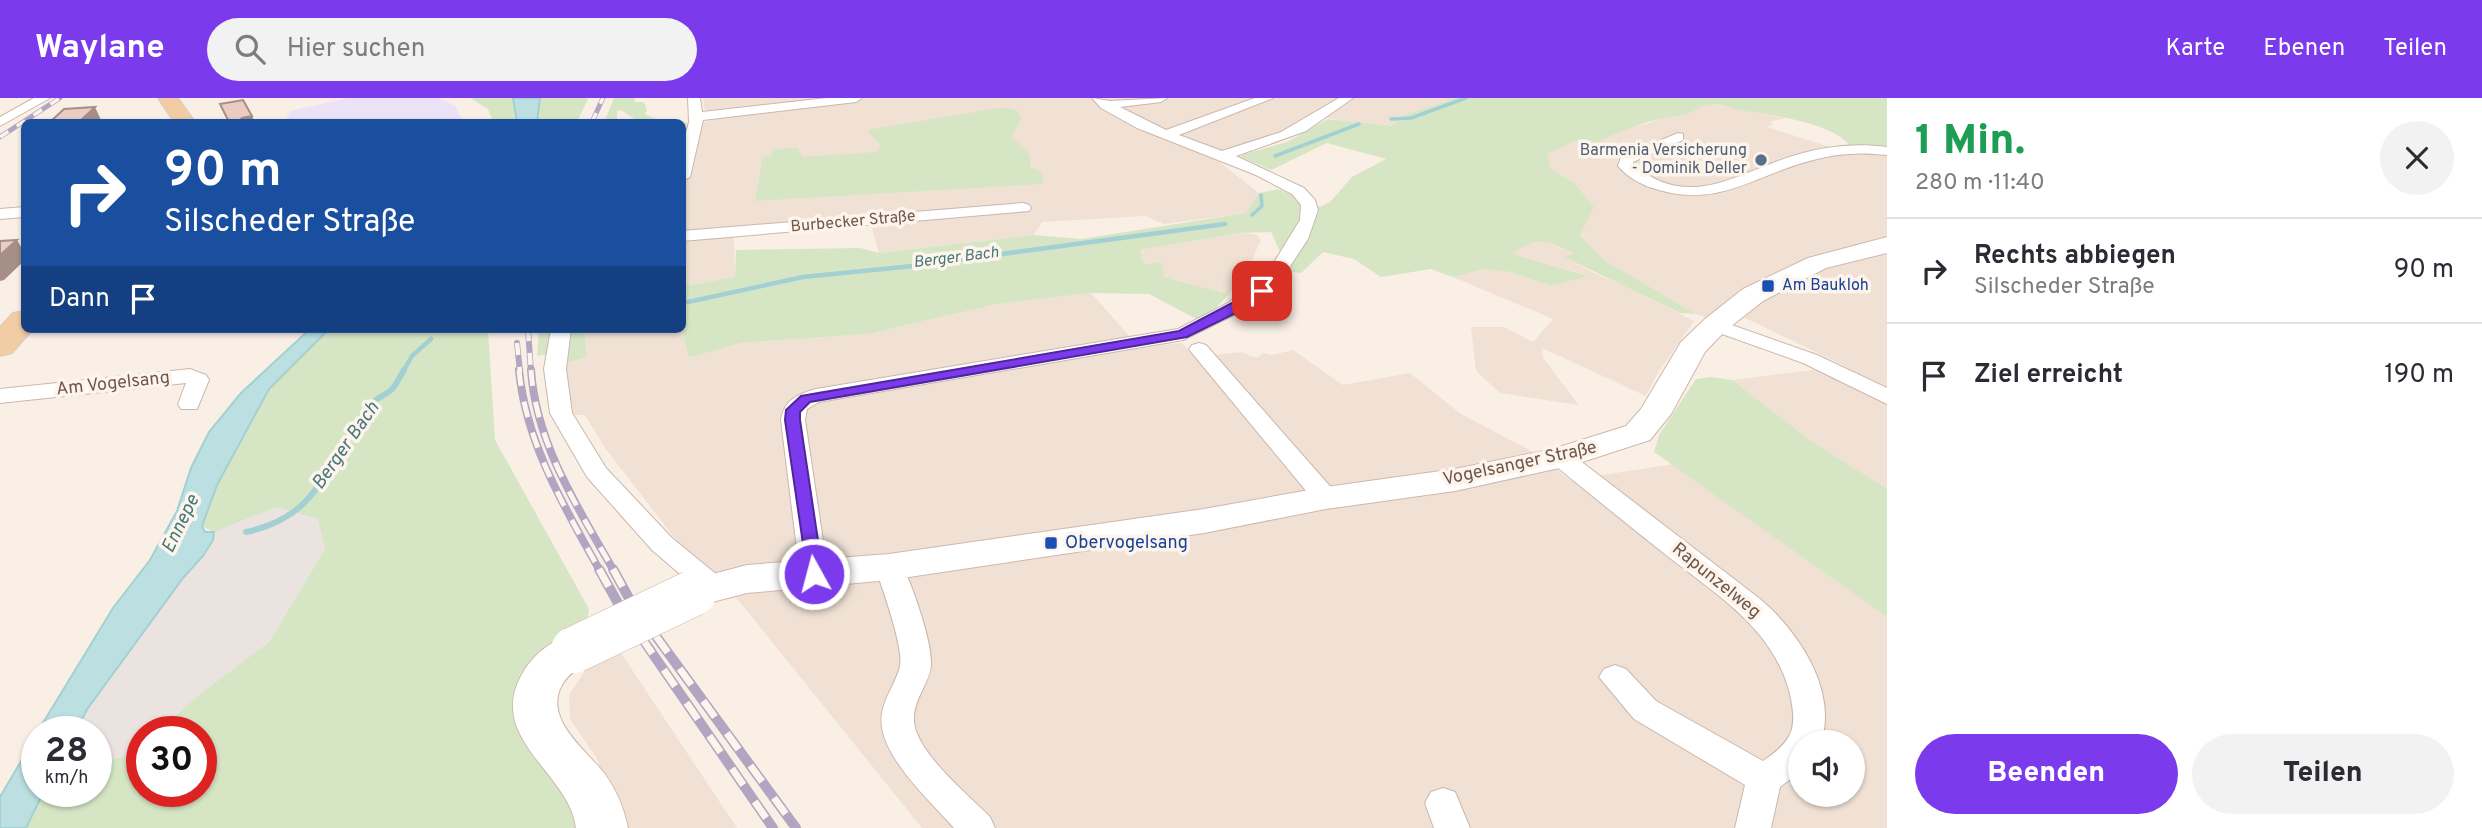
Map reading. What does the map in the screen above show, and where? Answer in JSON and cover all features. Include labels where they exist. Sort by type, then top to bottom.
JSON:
[{"type":"main road","points":[[168,98],[182,119]]},
{"type":"main road","points":[[0,346],[21,323]]},
{"type":"street","points":[[0,122],[44,98]]},
{"type":"street","points":[[686,160],[696,116],[694,98]]},
{"type":"street","points":[[696,116],[760,111],[856,98]]},
{"type":"street","points":[[1102,101],[1161,98]]},
{"type":"street","points":[[1166,135],[1267,98]]},
{"type":"street","points":[[1219,156],[1278,140],[1317,121],[1347,98]]},
{"type":"street","points":[[814,574],[793,420],[793,410],[798,404],[816,396],[1183,334],[1230,311],[1262,291],[1290,258],[1310,218],[1309,202],[1301,191],[1166,135],[1102,101]]},
{"type":"street","points":[[1678,137],[1626,160],[1626,166],[1652,183],[1705,191],[1718,190],[1782,164],[1818,153],[1842,148],[1887,151]]},
{"type":"street","name":"Burbecker Straße","points":[[686,236],[1023,208]]},
{"type":"street","points":[[0,214],[21,212]]},
{"type":"street","name":"Vogelsanger Straße","points":[[602,828],[596,803],[548,743],[538,726],[536,694],[547,670],[573,650],[703,589],[758,577],[889,567],[1204,521],[1326,498],[1455,480],[1561,458],[1638,433],[1655,414],[1692,348],[1715,325],[1768,286],[1838,256],[1887,245]]},
{"type":"street","points":[[1715,325],[1810,359],[1887,397]]},
{"type":"street","points":[[560,333],[555,369],[561,413],[596,472],[703,589]]},
{"type":"street","points":[[1199,349],[1326,498]]},
{"type":"street","name":"Am Vogelsang","points":[[0,396],[190,376],[198,380],[189,404]]},
{"type":"street","name":"Rapunzelweg","points":[[1561,458],[1734,594],[1775,631],[1790,652],[1803,685],[1808,730]]},
{"type":"street","points":[[889,567],[905,609],[916,665],[901,698],[898,727],[920,768],[977,828]]},
{"type":"street","points":[[1615,677],[1645,710],[1764,779]]},
{"type":"street","points":[[1753,828],[1764,779],[1788,762]]},
{"type":"shaded area","points":[[348,98],[439,98],[455,106],[462,119],[286,119],[290,111]]},
{"type":"shaded area","points":[[703,98],[1456,98],[1404,115],[1392,126],[1372,126],[1318,116],[1314,120],[1213,157],[1259,193],[1247,213],[1164,224],[1145,216],[1042,222],[1034,235],[879,253],[870,222],[734,235],[735,277],[686,285],[686,123],[707,122],[716,117],[704,108]]},
{"type":"shaded area","points":[[1710,104],[1786,118],[1769,122],[1774,124],[1767,127],[1830,147],[1887,151],[1887,489],[1813,442],[1732,380],[1845,366],[1722,307],[1706,317],[1696,314],[1606,261],[1580,234],[1573,182],[1551,169],[1548,154],[1579,139],[1596,143],[1624,128],[1646,124],[1675,113],[1682,115]]},
{"type":"shaded area","points":[[1239,233],[1255,234],[1261,240],[1249,266],[1229,294],[1164,277],[1143,265],[1140,250]]},
{"type":"shaded area","points":[[1544,240],[1575,255],[1565,257],[1594,273],[1694,321],[1658,372],[1646,396],[1542,348],[1543,358],[1579,405],[1500,393],[1476,371],[1471,327],[1504,327],[1533,342],[1553,319],[1453,277],[1484,269],[1510,272],[1551,286],[1586,275],[1513,254],[1530,242]]},
{"type":"shaded area","points":[[1091,293],[1140,348],[1181,343],[1196,357],[1241,352],[1256,358],[1264,353],[1272,355],[1293,350],[1343,385],[1410,373],[1461,414],[1535,453],[1570,480],[1674,464],[1887,617],[1887,828],[922,828],[739,601],[691,559],[605,448],[585,415],[573,415],[569,385],[564,372],[565,364],[587,357],[584,333],[683,333],[690,358],[741,343],[868,334],[997,304]]},
{"type":"shaded area","points":[[277,507],[319,519],[325,549],[269,642],[196,697],[176,716],[126,716],[126,756],[112,760],[112,716],[84,716],[183,578],[203,556],[213,540],[214,532]]},
{"type":"shaded area","points":[[621,653],[737,828],[625,828],[596,757],[570,719],[569,695],[588,666]]},
{"type":"green space","points":[[470,98],[513,98],[516,119],[492,119],[488,109]]},
{"type":"green space","points":[[540,98],[588,99],[578,119],[537,119]]},
{"type":"green space","points":[[614,98],[635,98],[634,102],[644,102],[647,110],[645,114],[656,119],[634,119],[621,110],[617,111],[617,119],[605,119]]},
{"type":"green space","points":[[1456,98],[1887,98],[1887,151],[1850,147],[1831,132],[1799,121],[1711,105],[1638,125],[1596,143],[1579,139],[1548,154],[1551,169],[1573,182],[1594,207],[1580,235],[1606,261],[1696,314],[1680,313],[1564,257],[1574,254],[1550,243],[1530,244],[1513,254],[1588,276],[1551,286],[1510,272],[1484,269],[1453,277],[1431,269],[1381,277],[1354,259],[1323,252],[1301,273],[1266,270],[1280,252],[1271,232],[1239,233],[1140,250],[1144,265],[1161,262],[1164,277],[1229,294],[1202,322],[1149,294],[1091,293],[997,304],[868,334],[741,343],[689,358],[683,333],[686,333],[686,285],[735,277],[736,250],[860,248],[879,253],[1034,235],[1081,239],[1246,213],[1259,193],[1278,189],[1320,207],[1330,202],[1352,177],[1386,159],[1327,143],[1271,170],[1241,157],[1242,155],[1287,142],[1328,119],[1392,126],[1404,115]]},
{"type":"green space","points":[[999,108],[1013,109],[1020,115],[1022,119],[1011,136],[1030,155],[1030,167],[1041,171],[1043,184],[755,201],[763,157],[771,156],[772,149],[798,148],[802,157],[877,152],[881,146],[867,130]]},
{"type":"green space","points":[[325,333],[488,333],[495,440],[589,609],[586,625],[529,677],[515,722],[576,811],[577,828],[26,828],[36,807],[112,807],[112,760],[126,756],[126,807],[217,807],[217,716],[176,716],[196,697],[269,642],[325,549],[318,519],[277,507],[214,532],[202,526],[217,485],[269,389]]},
{"type":"green space","points":[[539,333],[584,333],[587,357],[565,364],[565,351],[537,356]]},
{"type":"green space","points":[[1711,377],[1732,380],[1813,442],[1887,489],[1887,617],[1654,452],[1659,435],[1696,379]]},
{"type":"water","points":[[513,98],[540,98],[537,119],[516,119]]},
{"type":"water","name":"Ennepe","points":[[306,333],[325,333],[269,389],[217,485],[202,526],[205,532],[214,532],[213,540],[203,556],[183,578],[83,716],[47,716],[113,608],[150,560],[177,511],[191,468],[209,432],[241,393]]},
{"type":"water","points":[[21,761],[21,807],[36,807],[26,828],[0,828],[0,797]]},
{"type":"building","points":[[243,100],[252,116],[228,119],[220,104]]},
{"type":"building","points":[[95,107],[82,119],[53,119],[64,109]]},
{"type":"building","points":[[17,240],[0,255],[0,241]]},
{"type":"waterway","name":"Berger Bach","points":[[1391,119],[1411,118],[1466,98]]},
{"type":"waterway","name":"Berger Bach","points":[[1275,156],[1359,124]]},
{"type":"waterway","name":"Berger Bach","points":[[1252,215],[1262,206],[1261,195]]},
{"type":"waterway","name":"Berger Bach","points":[[688,302],[803,277],[913,266],[1225,224]]},
{"type":"waterway","name":"Berger Bach","points":[[403,372],[412,356],[431,339]]},
{"type":"waterway","name":"Berger Bach","points":[[246,532],[273,524],[309,498],[355,425],[372,403],[392,389],[404,370]]},
{"type":"railway","points":[[28,119],[60,98]]},
{"type":"railway","points":[[593,119],[603,98]]},
{"type":"railway","points":[[0,137],[21,123]]},
{"type":"railway","points":[[528,333],[531,372]]},
{"type":"railway","points":[[517,343],[520,372]]},
{"type":"railway","points":[[519,370],[523,397],[538,450],[600,571]]},
{"type":"railway","points":[[531,370],[541,424],[550,450],[573,499],[614,571]]},
{"type":"railway","points":[[599,569],[619,605],[773,828]]},
{"type":"railway","points":[[613,569],[631,602],[796,828]]},
{"type":"place","name":"Barmenia Versicherung - Dominik Deller","points":[[1761,160]]},
{"type":"place","name":"Am Baukloh","points":[[1768,286]]},
{"type":"place","name":"Obervogelsang","points":[[1051,543]]},
{"type":"route","points":[[814,574],[793,420],[793,410],[798,404],[816,396],[1183,334],[1230,311],[1262,291]]}]
